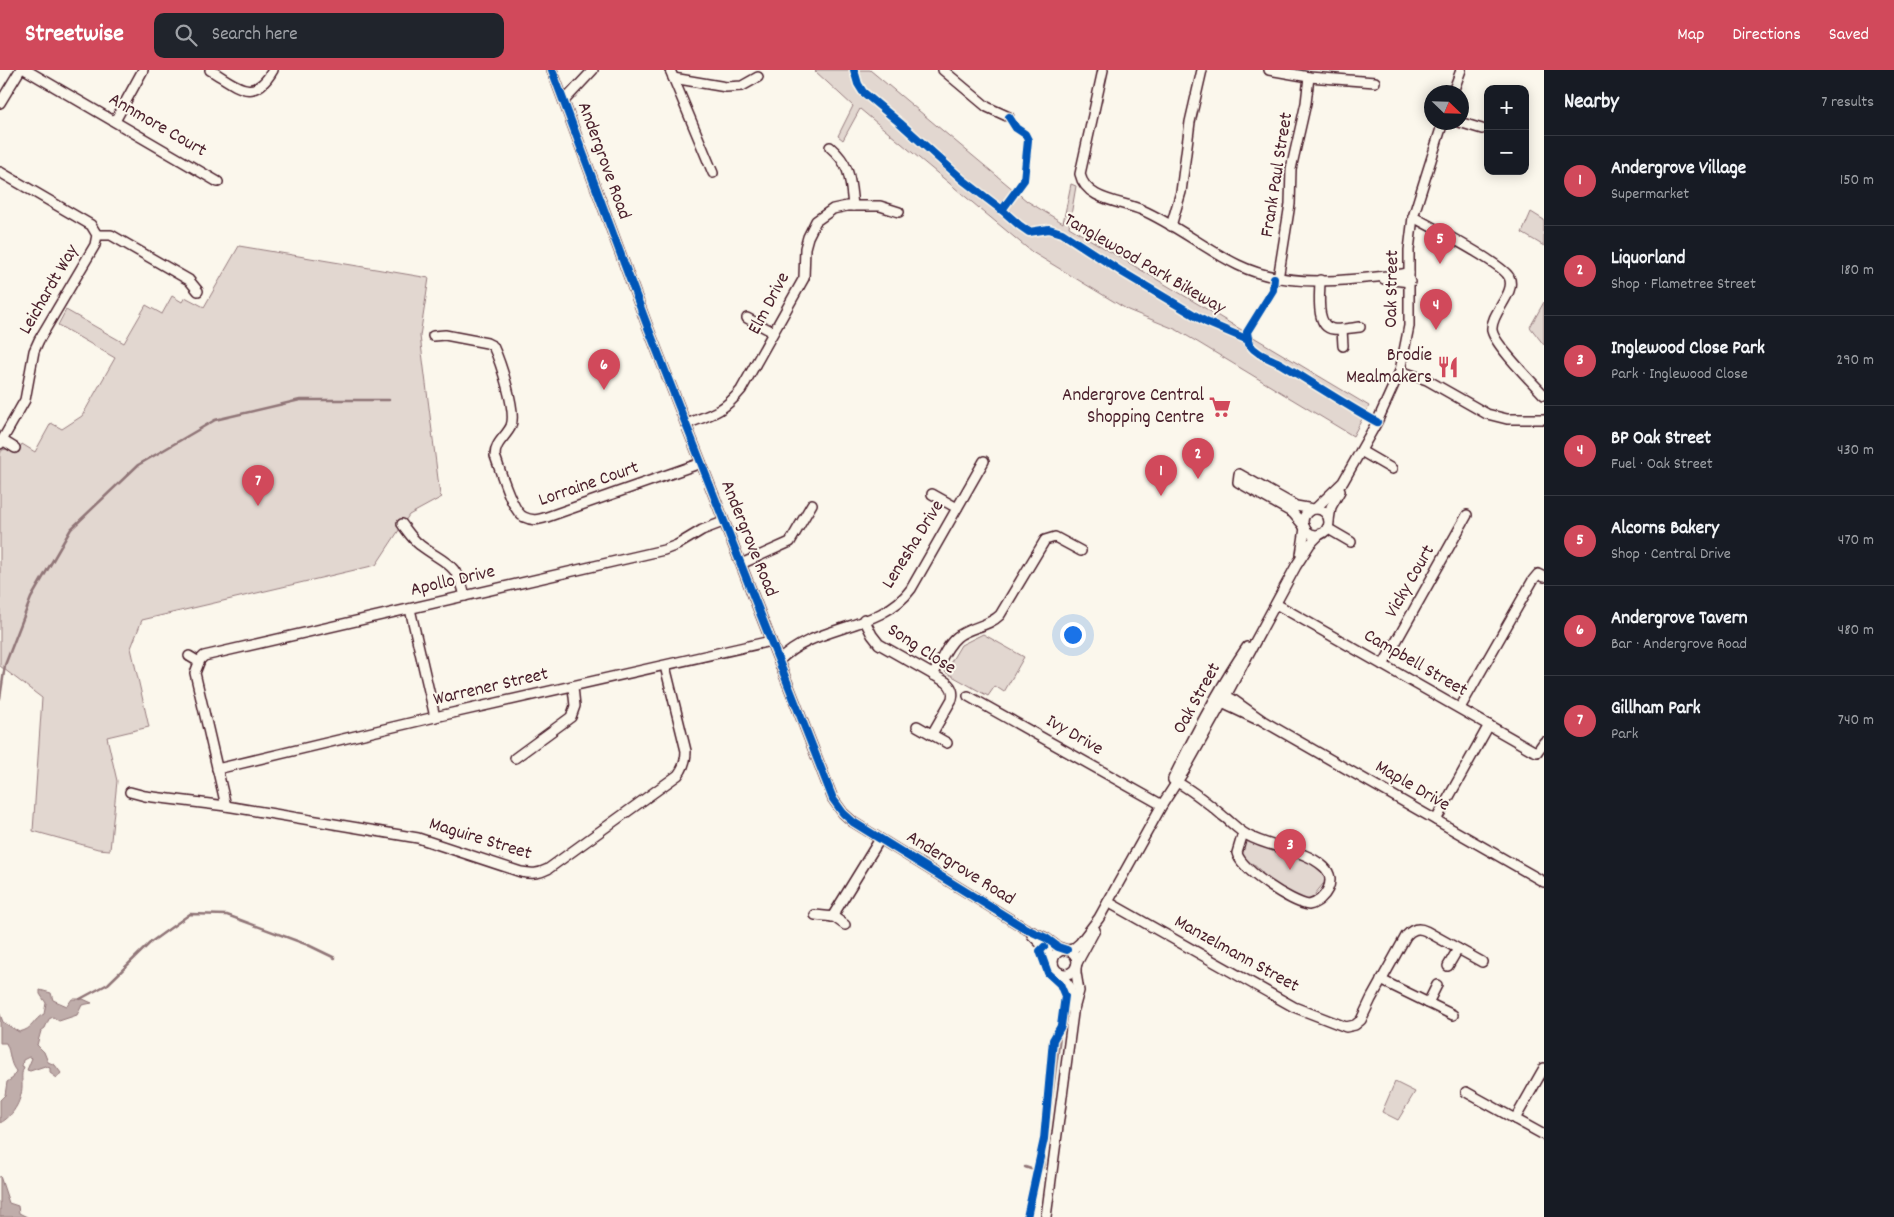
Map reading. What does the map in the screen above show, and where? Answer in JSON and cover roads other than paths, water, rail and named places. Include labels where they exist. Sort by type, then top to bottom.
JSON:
[{"type":"street","points":[[0,104],[20,70]]},
{"type":"street","name":"Annmore Court","points":[[26,70],[115,120],[218,182]]},
{"type":"street","points":[[115,120],[143,70]]},
{"type":"street","points":[[210,70],[247,91],[255,90],[264,84],[273,70]]},
{"type":"street","name":"Andergrove Road","points":[[552,70],[647,325],[833,799],[848,818],[880,839],[1026,930],[1046,938],[1055,946],[1067,950]]},
{"type":"street","points":[[564,101],[594,70]]},
{"type":"street","points":[[943,70],[990,109],[1010,117]]},
{"type":"street","points":[[1103,70],[1080,174],[1082,183],[1092,191],[1106,199],[1150,213],[1240,266],[1261,275],[1278,279],[1320,280],[1410,278]]},
{"type":"street","points":[[1171,226],[1182,192],[1190,122],[1202,70]]},
{"type":"street","points":[[1269,70],[1309,77],[1375,82]]},
{"type":"street","points":[[1456,85],[1461,70]]},
{"type":"street","points":[[671,74],[726,87],[742,86],[758,77]]},
{"type":"street","points":[[671,74],[713,173]]},
{"type":"street","name":"Frank Paul Street","points":[[1278,279],[1290,204],[1291,169],[1306,103],[1309,77]]},
{"type":"street","points":[[1469,125],[1482,129]]},
{"type":"street","name":"Oak Street","points":[[1314,509],[1339,488],[1346,477],[1388,400],[1400,371],[1409,326],[1409,250],[1413,217],[1421,186],[1440,130]]},
{"type":"street","points":[[830,147],[846,164],[850,176],[853,206]]},
{"type":"street","name":"Leichardt Way","points":[[0,172],[91,225],[97,235],[95,245],[34,352],[25,400],[1,442],[15,448]]},
{"type":"street","name":"Elm Drive","points":[[686,424],[717,412],[729,405],[742,390],[804,278],[805,248],[816,221],[833,209],[853,206],[883,206],[899,212]]},
{"type":"street","points":[[1413,217],[1489,261],[1509,276],[1511,282],[1510,290],[1493,322],[1492,330],[1500,345],[1544,395]]},
{"type":"street","points":[[97,235],[111,235],[189,280],[198,291]]},
{"type":"street","points":[[1320,280],[1322,322],[1330,329],[1360,327]]},
{"type":"street","points":[[747,318],[773,332]]},
{"type":"street","points":[[1342,329],[1343,346]]},
{"type":"street","name":"Lorraine Court","points":[[433,336],[445,335],[487,343],[493,346],[507,388],[513,419],[510,428],[495,449],[495,456],[516,508],[522,516],[535,521],[701,463]]},
{"type":"street","points":[[1400,371],[1427,380],[1487,414],[1507,419],[1544,418]]},
{"type":"street","points":[[1361,451],[1392,469]]},
{"type":"street","name":"Lenesha Drive","points":[[779,661],[797,645],[891,608],[906,596],[984,462]]},
{"type":"street","name":"Oak Street","points":[[1296,566],[1309,546],[1325,528],[1331,507],[1346,477]]},
{"type":"street","points":[[1238,478],[1294,505],[1324,512],[1325,528],[1312,534],[1304,527],[1294,513],[1238,478]]},
{"type":"street","points":[[932,494],[957,508]]},
{"type":"street","points":[[741,564],[790,542],[812,504]]},
{"type":"street","points":[[1304,527],[1304,516],[1314,509]]},
{"type":"street","name":"Vicky Court","points":[[1383,665],[1467,516]]},
{"type":"street","name":"Apollo Drive","points":[[199,662],[204,656],[211,654],[664,550],[702,530],[723,522]]},
{"type":"street","points":[[402,524],[420,545],[454,568],[461,580],[465,596]]},
{"type":"street","name":"Oak Street","points":[[1067,950],[1080,944],[1099,918],[1276,604],[1301,554],[1304,527]]},
{"type":"street","points":[[1325,528],[1351,542]]},
{"type":"street","points":[[934,675],[957,637],[992,622],[1000,615],[1044,540],[1049,537],[1055,537],[1081,551]]},
{"type":"street","points":[[1460,708],[1534,580],[1538,574],[1544,577]]},
{"type":"street","name":"Campbell Street","points":[[1276,604],[1537,752],[1544,742]]},
{"type":"street","points":[[410,609],[435,717]]},
{"type":"street","name":"Song Close","points":[[864,619],[872,636],[879,644],[949,685],[953,695],[932,734]]},
{"type":"street","name":"Lenesha Drive","points":[[772,643],[797,645]]},
{"type":"street","name":"Warrener Street","points":[[217,769],[435,717],[772,643]]},
{"type":"street","points":[[189,656],[199,662],[195,673],[226,806]]},
{"type":"street","name":"Maguire Street","points":[[130,792],[145,796],[226,806],[418,838],[521,872],[540,873],[557,863],[678,775],[682,769],[686,751],[665,666]]},
{"type":"street","points":[[515,758],[571,717],[575,706],[573,687]]},
{"type":"street","name":"Ivy Drive","points":[[968,696],[1162,805]]},
{"type":"street","name":"Maple Drive","points":[[1222,698],[1247,708],[1263,721],[1544,882]]},
{"type":"street","points":[[1436,820],[1489,725]]},
{"type":"street","points":[[917,726],[947,742]]},
{"type":"street","points":[[1175,781],[1214,808],[1243,833],[1259,841],[1307,856],[1324,867],[1329,873],[1331,882],[1320,899],[1309,905],[1297,902],[1268,884],[1245,866],[1237,853],[1243,833]]},
{"type":"street","points":[[832,917],[880,839]]},
{"type":"street","name":"Manzelmann Street","points":[[1108,902],[1294,1007],[1343,1026],[1352,1026],[1361,1020],[1381,980]]},
{"type":"street","points":[[815,915],[832,917],[845,924]]},
{"type":"street","name":"Oak Street","points":[[1077,964],[1092,937],[1099,918]]},
{"type":"street","name":"Andergrove Road","points":[[1026,930],[1048,951],[1053,965]]},
{"type":"street","points":[[1453,1015],[1381,980],[1407,934],[1414,930],[1426,931],[1482,962]]},
{"type":"street","points":[[1448,966],[1458,949]]},
{"type":"street","points":[[1046,1217],[1073,1014],[1079,991],[1076,973],[1077,964],[1074,954],[1067,950],[1060,951],[1055,954],[1053,965],[1065,978],[1070,990],[1073,1014]]},
{"type":"street","points":[[1060,973],[1070,973],[1077,964]]},
{"type":"street","points":[[1428,1003],[1437,985]]},
{"type":"street","points":[[1515,1119],[1544,1068]]},
{"type":"street","points":[[1466,1092],[1544,1135]]},
{"type":"waterway","points":[[0,698],[5,665],[31,598],[71,529],[138,465],[215,420],[300,400],[389,400]]},
{"type":"waterway","points":[[80,999],[108,984],[151,942],[190,914],[227,915],[308,945],[335,958]]},
{"type":"waterway","points":[[1025,1167],[1040,1172],[1043,1167],[1060,1036]]},
{"type":"place","name":"Alcorns Bakery","points":[[1440,264]]},
{"type":"place","name":"BP Oak Street","points":[[1436,330]]},
{"type":"place","name":"Brodie Mealmakers","points":[[1448,367]]},
{"type":"place","name":"Andergrove Tavern","points":[[604,390]]},
{"type":"place","name":"Andergrove Central Shopping Centre","points":[[1220,407]]},
{"type":"place","name":"Liquorland","points":[[1198,479]]},
{"type":"place","name":"Andergrove Village","points":[[1161,496]]},
{"type":"place","name":"Gillham Park","points":[[258,506]]},
{"type":"place","name":"Inglewood Close Park","points":[[1290,870]]}]
